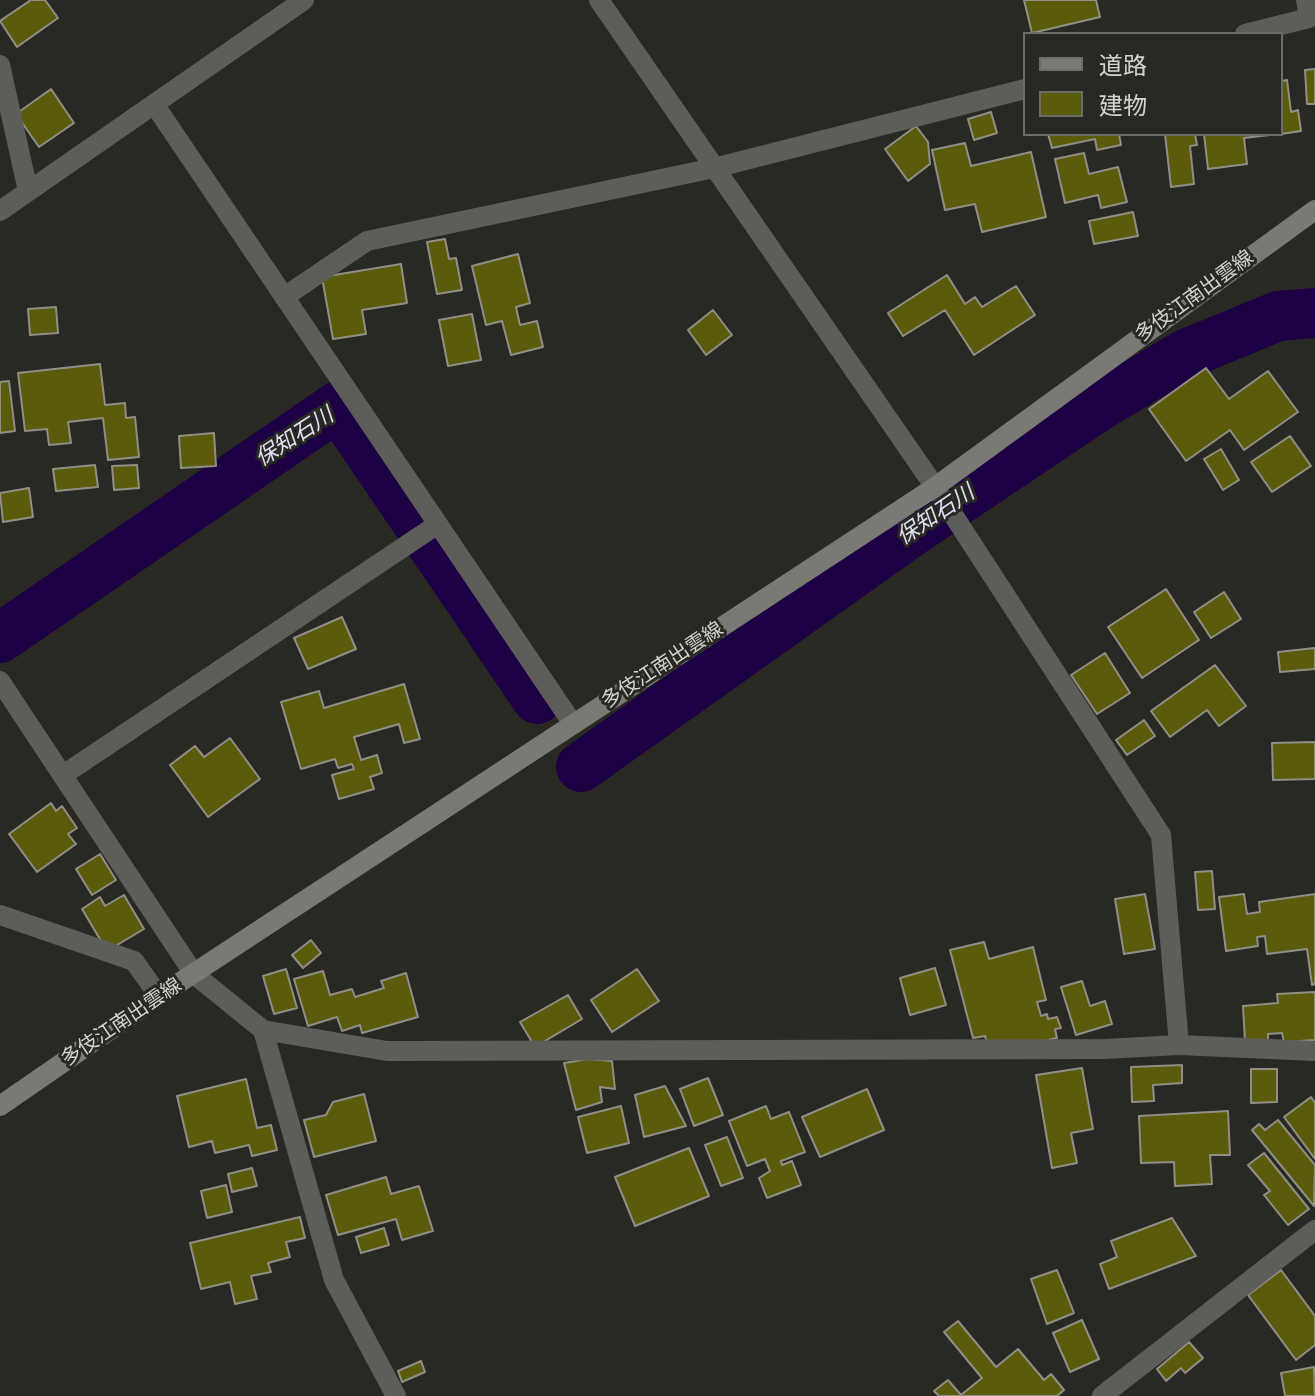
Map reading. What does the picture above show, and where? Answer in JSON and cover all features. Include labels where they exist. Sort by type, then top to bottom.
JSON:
[{"type":"main road","name":"多伎江南出雲線","points":[[0,1106],[159,996],[935,487],[1315,210]]},
{"type":"street","points":[[0,211],[304,0]]},
{"type":"street","points":[[599,0],[935,487],[1161,835],[1179,1045]]},
{"type":"street","points":[[1253,32],[1309,18],[1306,0]]},
{"type":"street","points":[[0,65],[28,191]]},
{"type":"street","points":[[284,297],[367,241],[714,168],[1023,90]]},
{"type":"street","points":[[154,104],[573,724]]},
{"type":"street","points":[[63,775],[438,524]]},
{"type":"street","points":[[0,681],[194,974],[263,1030],[387,1051],[1104,1049],[1179,1045],[1315,1051]]},
{"type":"street","points":[[0,915],[134,961],[159,996]]},
{"type":"street","points":[[263,1030],[334,1280],[396,1396]]},
{"type":"street","points":[[1102,1396],[1315,1230]]},
{"type":"building","points":[[31,0],[45,0],[58,18],[17,47],[0,21]]},
{"type":"building","points":[[1024,0],[1096,0],[1100,17],[1032,32]]},
{"type":"building","points":[[1315,69],[1315,104],[1307,104],[1305,70]]},
{"type":"building","points":[[1287,80],[1291,112],[1298,110],[1301,131],[1283,134],[1283,81]]},
{"type":"building","points":[[51,89],[74,123],[39,147],[16,114]]},
{"type":"building","points":[[991,112],[997,133],[974,140],[968,119]]},
{"type":"building","points":[[916,126],[928,142],[930,164],[908,181],[885,149]]},
{"type":"building","points":[[1049,136],[1119,136],[1121,145],[1097,150],[1095,139],[1052,148]]},
{"type":"building","points":[[1165,136],[1195,136],[1197,145],[1190,146],[1194,184],[1171,187]]},
{"type":"building","points":[[1204,136],[1261,136],[1244,138],[1247,164],[1208,169]]},
{"type":"building","points":[[965,143],[971,166],[1031,152],[1046,217],[982,232],[975,204],[945,210],[932,150]]},
{"type":"building","points":[[1084,153],[1089,174],[1118,167],[1127,202],[1101,208],[1098,195],[1065,203],[1055,159]]},
{"type":"building","points":[[1133,212],[1138,236],[1094,244],[1089,221]]},
{"type":"building","points":[[445,239],[449,259],[456,258],[462,290],[437,294],[427,242]]},
{"type":"building","points":[[518,254],[530,303],[516,307],[520,325],[537,321],[543,347],[511,355],[502,321],[486,325],[472,266]]},
{"type":"building","points":[[401,264],[407,303],[362,310],[366,334],[333,339],[322,277]]},
{"type":"building","points":[[947,275],[965,304],[975,297],[982,307],[1016,286],[1035,315],[974,355],[945,310],[903,336],[888,313]]},
{"type":"building","points":[[56,307],[58,333],[30,335],[28,309]]},
{"type":"building","points":[[713,310],[732,335],[706,355],[688,330]]},
{"type":"building","points":[[472,314],[481,360],[448,366],[439,320]]},
{"type":"building","points":[[100,364],[105,405],[125,403],[126,418],[135,417],[139,457],[108,460],[103,418],[68,422],[71,443],[49,445],[47,429],[25,431],[18,373]]},
{"type":"building","points":[[1206,368],[1229,399],[1268,371],[1298,412],[1244,450],[1230,430],[1186,461],[1149,409]]},
{"type":"building","points":[[9,381],[15,431],[0,433],[0,382]]},
{"type":"building","points":[[214,433],[216,466],[181,468],[179,436]]},
{"type":"building","points":[[1290,436],[1311,466],[1272,492],[1251,462]]},
{"type":"building","points":[[1221,449],[1239,480],[1223,490],[1204,459]]},
{"type":"building","points":[[95,465],[98,487],[56,491],[53,469]]},
{"type":"building","points":[[137,465],[139,488],[114,490],[112,466]]},
{"type":"building","points":[[29,488],[33,517],[3,522],[0,493]]},
{"type":"building","points":[[1166,589],[1199,640],[1142,678],[1108,627]]},
{"type":"building","points":[[1224,592],[1241,619],[1211,638],[1194,612]]},
{"type":"building","points":[[342,617],[356,649],[308,669],[294,638]]},
{"type":"building","points":[[1315,648],[1315,669],[1280,672],[1278,652]]},
{"type":"building","points":[[1105,653],[1130,693],[1097,714],[1071,675]]},
{"type":"building","points":[[1215,665],[1246,706],[1219,726],[1207,710],[1170,737],[1151,711]]},
{"type":"building","points":[[404,684],[420,739],[404,743],[399,724],[354,737],[361,760],[377,755],[382,773],[370,777],[374,789],[339,799],[332,775],[354,769],[352,764],[338,768],[335,759],[301,769],[281,702],[319,691],[324,708]]},
{"type":"building","points":[[1144,720],[1155,736],[1127,755],[1116,740]]},
{"type":"building","points":[[230,738],[260,779],[208,817],[170,765],[195,746],[204,757]]},
{"type":"building","points":[[1315,742],[1315,779],[1273,780],[1272,743]]},
{"type":"building","points":[[51,803],[56,811],[62,806],[77,828],[68,834],[76,844],[37,872],[9,834]]},
{"type":"building","points":[[100,854],[116,880],[92,895],[76,869]]},
{"type":"building","points":[[1212,871],[1215,909],[1198,910],[1195,872]]},
{"type":"building","points":[[1145,894],[1155,949],[1124,954],[1115,899]]},
{"type":"building","points":[[1244,894],[1247,914],[1260,912],[1259,902],[1315,894],[1315,984],[1312,985],[1307,949],[1267,954],[1265,936],[1257,937],[1258,946],[1226,951],[1219,897]]},
{"type":"building","points":[[124,895],[144,929],[107,951],[82,909],[100,897],[105,906]]},
{"type":"building","points":[[311,940],[321,953],[303,968],[292,955]]},
{"type":"building","points":[[984,942],[989,959],[1033,947],[1046,1000],[1037,1002],[1041,1016],[1047,1014],[1048,1019],[1057,1017],[1061,1028],[1055,1029],[1057,1038],[1025,1046],[989,1049],[985,1036],[973,1038],[950,950]]},
{"type":"building","points":[[935,968],[946,1005],[910,1015],[900,978]]},
{"type":"building","points":[[286,969],[297,1008],[274,1014],[263,976]]},
{"type":"building","points":[[637,969],[659,1001],[612,1032],[591,1000]]},
{"type":"building","points":[[323,971],[330,995],[352,989],[355,997],[384,988],[381,981],[406,973],[418,1017],[362,1033],[360,1025],[342,1031],[337,1017],[308,1026],[294,979]]},
{"type":"building","points":[[1082,981],[1090,1006],[1105,1001],[1112,1024],[1076,1035],[1061,987]]},
{"type":"building","points":[[1315,992],[1315,1040],[1284,1042],[1282,1033],[1268,1034],[1268,1041],[1245,1042],[1243,1006],[1278,1003],[1277,994]]},
{"type":"building","points":[[568,995],[582,1019],[535,1047],[520,1022]]},
{"type":"building","points":[[588,1059],[612,1061],[615,1089],[600,1087],[602,1102],[576,1110],[564,1063]]},
{"type":"building","points":[[1182,1065],[1182,1083],[1153,1085],[1154,1101],[1132,1102],[1131,1067]]},
{"type":"building","points":[[1082,1068],[1093,1129],[1071,1133],[1077,1163],[1052,1168],[1036,1075]]},
{"type":"building","points":[[1251,1069],[1277,1069],[1277,1102],[1251,1103]]},
{"type":"building","points":[[708,1078],[723,1115],[694,1126],[680,1089]]},
{"type":"building","points":[[246,1079],[257,1128],[271,1125],[277,1150],[252,1156],[249,1145],[215,1153],[212,1141],[189,1147],[177,1096]]},
{"type":"building","points":[[665,1086],[686,1126],[644,1137],[635,1095]]},
{"type":"building","points":[[867,1089],[884,1130],[820,1157],[802,1117]]},
{"type":"building","points":[[364,1094],[376,1141],[314,1157],[304,1120],[326,1115],[333,1102]]},
{"type":"building","points":[[1311,1097],[1315,1103],[1315,1159],[1284,1117]]},
{"type":"building","points":[[621,1106],[629,1143],[587,1153],[578,1117]]},
{"type":"building","points":[[766,1106],[771,1119],[789,1112],[805,1152],[781,1161],[782,1165],[792,1161],[801,1185],[767,1198],[759,1178],[770,1171],[765,1159],[747,1166],[729,1121]]},
{"type":"building","points":[[1228,1111],[1230,1155],[1210,1155],[1212,1184],[1175,1186],[1174,1162],[1141,1163],[1139,1116]]},
{"type":"building","points":[[1278,1120],[1315,1165],[1314,1206],[1252,1130],[1259,1124],[1265,1130]]},
{"type":"building","points":[[727,1137],[743,1178],[721,1186],[705,1145]]},
{"type":"building","points":[[689,1148],[709,1196],[635,1226],[615,1177]]},
{"type":"building","points":[[1264,1153],[1309,1209],[1288,1225],[1264,1195],[1270,1191],[1248,1165]]},
{"type":"building","points":[[252,1168],[257,1186],[232,1192],[228,1174]]},
{"type":"building","points":[[386,1177],[391,1194],[419,1186],[433,1231],[402,1240],[396,1219],[338,1235],[326,1195]]},
{"type":"building","points":[[226,1185],[232,1212],[207,1218],[201,1191]]},
{"type":"building","points":[[300,1217],[305,1238],[286,1242],[290,1257],[268,1263],[271,1272],[251,1276],[257,1299],[235,1304],[230,1282],[201,1289],[190,1243]]},
{"type":"building","points":[[1172,1218],[1196,1256],[1109,1289],[1100,1264],[1117,1257],[1111,1241]]},
{"type":"building","points":[[384,1228],[389,1245],[361,1253],[356,1237]]},
{"type":"building","points":[[1057,1270],[1074,1313],[1047,1324],[1031,1279]]},
{"type":"building","points":[[1281,1270],[1315,1316],[1315,1345],[1296,1360],[1248,1295]]},
{"type":"building","points":[[1082,1320],[1099,1359],[1070,1372],[1053,1333]]},
{"type":"building","points":[[958,1321],[996,1367],[1018,1349],[1044,1380],[1051,1374],[1064,1390],[1057,1396],[939,1396],[934,1391],[948,1380],[961,1395],[982,1378],[944,1332]]},
{"type":"building","points":[[1189,1342],[1203,1358],[1185,1373],[1181,1368],[1166,1381],[1157,1369]]},
{"type":"building","points":[[421,1361],[425,1372],[402,1382],[398,1371]]},
{"type":"building","points":[[1314,1367],[1315,1396],[1285,1396],[1281,1373]]},
{"type":"waterway","name":"保知石川","points":[[581,767],[914,530],[1102,404],[1186,354],[1278,316],[1315,313]]},
{"type":"waterway","name":"保知石川","points":[[0,638],[338,406],[537,699]]}]
